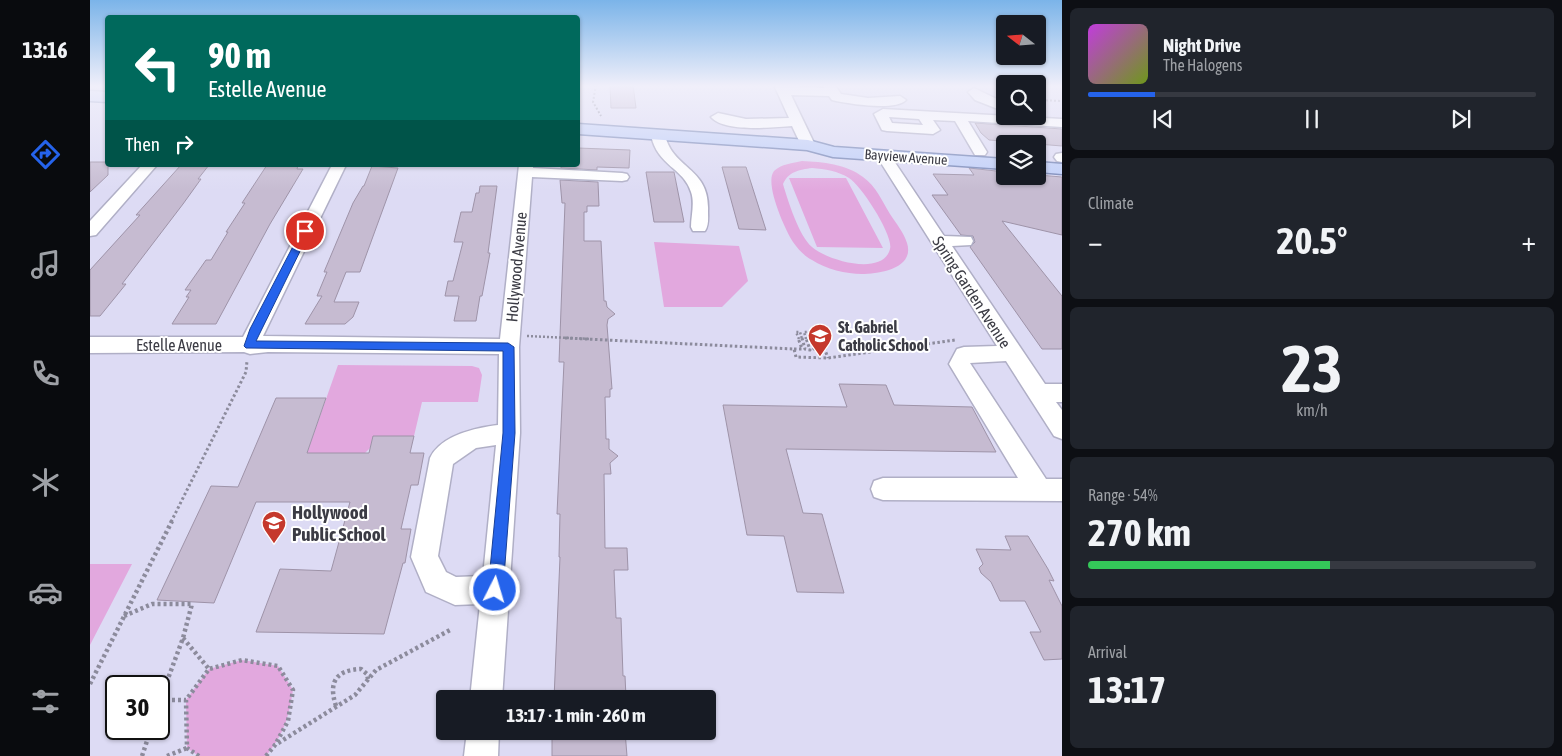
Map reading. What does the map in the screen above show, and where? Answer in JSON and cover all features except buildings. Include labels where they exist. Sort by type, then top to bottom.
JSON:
[{"type":"main road","name":"Bayview Avenue","points":[[580,129],[808,145],[833,152],[996,163]]},
{"type":"main road","name":"Bayview Avenue","points":[[808,145],[830,141],[996,153]]},
{"type":"main road","points":[[882,155],[888,151],[918,153],[949,149]]},
{"type":"main road","points":[[1046,157],[1062,160]]},
{"type":"main road","points":[[1046,165],[1062,160]]},
{"type":"street","points":[[725,120],[744,123],[798,122],[808,145]]},
{"type":"street","points":[[961,120],[980,152]]},
{"type":"street","points":[[1015,120],[1062,123]]},
{"type":"street","points":[[658,135],[661,150],[690,177],[699,192],[699,227]]},
{"type":"street","name":"Spring Garden Avenue","points":[[882,155],[1062,429]]},
{"type":"street","points":[[90,231],[148,167]]},
{"type":"street","points":[[250,346],[255,329],[338,167]]},
{"type":"street","points":[[525,168],[622,177]]},
{"type":"street","name":"Hollywood Avenue","points":[[487,690],[509,433],[525,168]]},
{"type":"street","points":[[939,241],[965,241]]},
{"type":"street","name":"Estelle Avenue","points":[[90,345],[250,346],[515,341]]},
{"type":"street","points":[[1012,353],[964,356],[959,364],[1050,490]]},
{"type":"street","points":[[1038,393],[1062,393]]},
{"type":"street","points":[[495,590],[455,591],[436,582],[424,557],[442,458],[471,439],[509,433]]},
{"type":"street","points":[[883,489],[1050,490]]},
{"type":"street","points":[[481,756],[482,740]]},
{"type":"path","points":[[515,341],[530,337],[802,349],[796,332],[800,332],[805,349],[810,350],[804,332],[809,332],[814,349],[825,350],[828,358]]},
{"type":"path","points":[[794,349],[796,357],[828,358],[962,339]]},
{"type":"path","points":[[90,684],[246,372],[250,346]]},
{"type":"path","points":[[123,617],[152,604],[192,604],[169,675]]},
{"type":"path","points":[[275,744],[355,695],[376,670],[450,630]]},
{"type":"path","points":[[182,638],[209,669]]},
{"type":"path","points":[[187,748],[186,700],[209,669],[242,660],[278,666],[293,690],[288,721],[266,756]]},
{"type":"path","points":[[336,706],[332,696],[335,680],[339,674],[352,668],[361,668],[367,674],[368,679]]},
{"type":"path","points":[[170,701],[186,700]]},
{"type":"path","points":[[142,756],[147,740]]},
{"type":"path","points":[[167,756],[187,748]]},
{"type":"path","points":[[187,748],[199,756]]},
{"type":"shaded area","points":[[802,161],[842,166],[856,173],[872,185],[906,239],[908,252],[901,264],[878,273],[849,273],[823,266],[801,252],[785,228],[774,196],[772,177],[774,171],[784,165]],"holes":[[[812,168],[831,171],[845,176],[861,190],[876,211],[887,233],[890,249],[885,257],[877,262],[866,264],[841,261],[819,252],[807,242],[794,218],[783,184],[788,176],[795,172]]]},
{"type":"shaded area","points":[[789,178],[846,178],[883,248],[817,247]]},
{"type":"shaded area","points":[[654,242],[739,246],[748,281],[722,307],[664,307]]},
{"type":"shaded area","points":[[338,365],[472,366],[479,368],[482,375],[478,402],[422,402],[414,436],[374,436],[370,448],[365,453],[307,453]]},
{"type":"shaded area","points":[[90,564],[132,564],[90,645]]},
{"type":"shaded area","points":[[242,660],[278,666],[293,690],[282,732],[266,756],[199,756],[187,748],[186,700],[209,669]]},
{"type":"place","name":"St. Gabriel Catholic School","points":[[820,357]]},
{"type":"place","name":"Hollywood Public School","points":[[274,544]]},
{"type":"route","points":[[305,231],[255,329],[250,346],[268,344],[508,347],[509,433],[495,590]]}]
